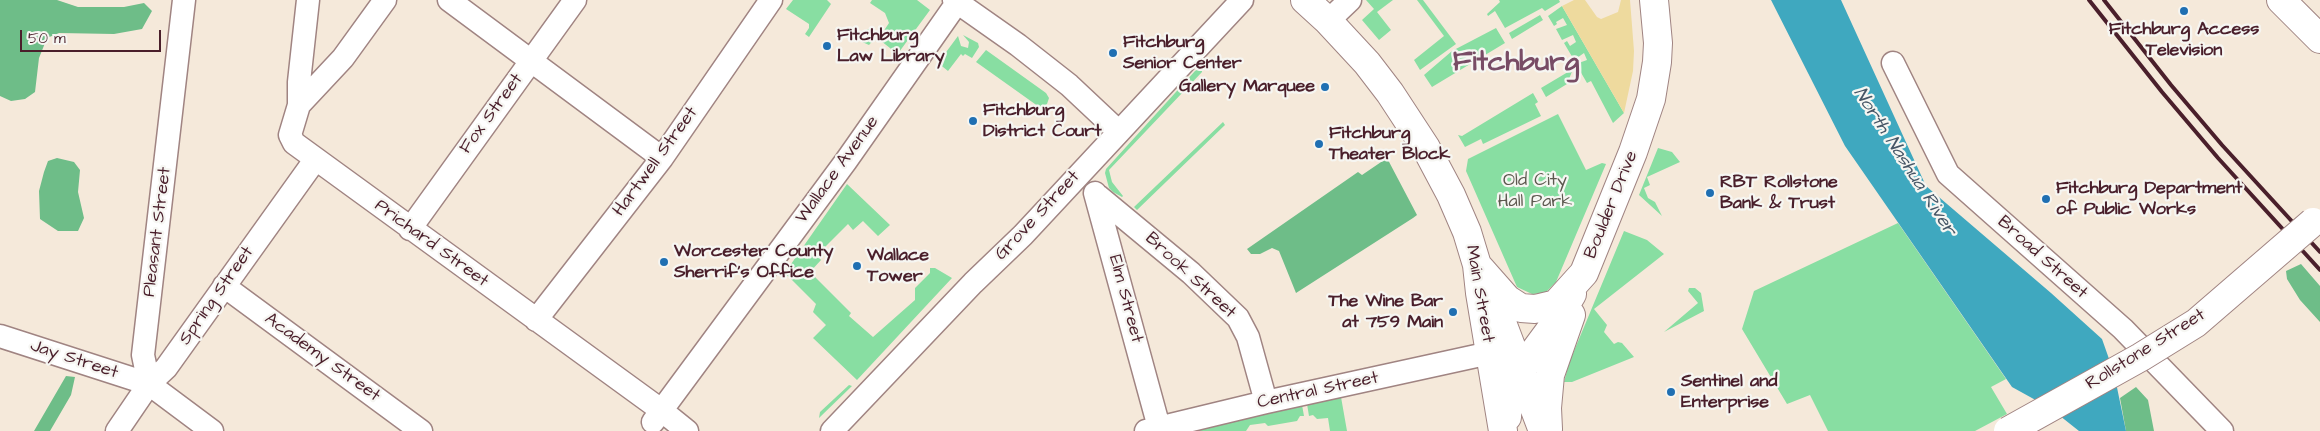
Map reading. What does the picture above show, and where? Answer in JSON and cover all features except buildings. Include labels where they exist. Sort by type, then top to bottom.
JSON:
[{"type":"main road","name":"Main Street","points":[[1305,0],[1328,21],[1367,63],[1390,93],[1426,148],[1451,195],[1467,232],[1480,277],[1543,431]]},
{"type":"main road","name":"Boulder Drive","points":[[1480,277],[1507,299],[1522,308],[1535,309],[1556,304],[1584,273],[1633,152],[1651,100],[1657,62],[1657,20],[1654,0]]},
{"type":"main road","points":[[2280,0],[2317,26]]},
{"type":"main road","name":"Rollstone Street","points":[[2008,431],[2141,357],[2196,323],[2316,219]]},
{"type":"main road","name":"Main Street","points":[[1505,431],[1508,399],[1519,371],[1556,323],[1584,273]]},
{"type":"main road","points":[[1548,431],[1547,408],[1550,375],[1584,273]]},
{"type":"main road","name":"Main Street","points":[[1480,277],[1490,353],[1505,431]]},
{"type":"street","name":"Pleasant Street","points":[[148,384],[143,355],[184,0]]},
{"type":"street","name":"Prichard Street","points":[[308,0],[299,82],[299,105],[290,135],[294,143],[536,320],[652,423],[687,431]]},
{"type":"street","points":[[299,105],[343,58],[385,0]]},
{"type":"street","points":[[449,0],[662,158]]},
{"type":"street","name":"Fox Street","points":[[410,228],[531,59],[576,0]]},
{"type":"street","name":"Hartwell Street","points":[[536,320],[662,158],[771,0]]},
{"type":"street","name":"Grove Street","points":[[832,431],[1022,234],[1242,0]]},
{"type":"street","points":[[1328,21],[1350,0]]},
{"type":"street","points":[[957,1],[1018,45],[1068,85],[1118,131]]},
{"type":"street","name":"Wallace Avenue","points":[[652,423],[846,161],[957,1]]},
{"type":"street","name":"Broad Street","points":[[1893,63],[1948,174],[2123,329],[2222,431]]},
{"type":"street","name":"Spring Street","points":[[118,431],[148,384],[166,368],[315,160]]},
{"type":"street","name":"Elm Street","points":[[1079,173],[1098,196],[1155,430]]},
{"type":"street","name":"Brook Street","points":[[1098,196],[1184,266],[1238,318],[1248,337],[1266,402]]},
{"type":"street","name":"Academy Street","points":[[224,286],[421,431]]},
{"type":"street","name":"Jay Street","points":[[0,336],[148,384]]},
{"type":"street","name":"Central Street","points":[[1155,430],[1266,402],[1490,353]]},
{"type":"street","points":[[148,384],[212,431]]},
{"type":"green space","points":[[0,0],[57,0],[78,7],[124,7],[144,3],[152,11],[142,29],[114,34],[59,33],[47,38],[39,58],[35,92],[25,99],[11,101],[0,96]]},
{"type":"green space","points":[[793,0],[827,0],[831,4],[809,37],[805,34],[809,24],[786,9]]},
{"type":"green space","points":[[872,0],[917,0],[930,10],[891,63],[890,60],[895,52],[876,37],[869,45],[860,41],[868,29],[877,33],[883,32],[889,23],[885,13],[870,3]]},
{"type":"green space","points":[[1366,0],[1393,0],[1377,12],[1391,30],[1379,40],[1362,20],[1374,9]]},
{"type":"green space","points":[[1417,0],[1423,0],[1456,44],[1420,70],[1414,60],[1444,36]]},
{"type":"green space","points":[[1499,0],[1559,0],[1560,2],[1545,11],[1542,8],[1505,28],[1495,11],[1488,16],[1487,14],[1500,2]]},
{"type":"green space","points":[[1562,6],[1624,113],[1613,123],[1591,81],[1587,83],[1576,64],[1587,60],[1584,53],[1574,60],[1564,43],[1567,41],[1570,46],[1576,42],[1573,35],[1562,40],[1556,29],[1567,25],[1563,18],[1556,22],[1557,24],[1554,26],[1548,16]]},
{"type":"green space","points":[[1540,15],[1543,20],[1512,39],[1509,33]]},
{"type":"green space","points":[[1496,28],[1505,43],[1432,87],[1424,75],[1452,51]]},
{"type":"green space","points":[[963,35],[978,43],[979,47],[972,58],[961,54],[948,71],[938,63],[958,36],[961,46],[968,48],[969,42]]},
{"type":"green space","points":[[986,50],[1046,93],[1049,98],[1047,104],[1042,109],[976,62]]},
{"type":"green space","points":[[1202,67],[1202,72],[1109,170],[1112,182],[1123,196],[1113,192],[1109,188],[1105,173],[1106,169],[1195,71]]},
{"type":"green space","points":[[1573,69],[1567,84],[1546,97],[1541,88]]},
{"type":"green space","points":[[1533,93],[1538,102],[1535,104],[1541,116],[1483,144],[1481,139],[1465,147],[1458,135],[1462,136]]},
{"type":"green space","name":"Old City Hall Park","points":[[1558,114],[1586,170],[1602,163],[1606,164],[1556,282],[1545,293],[1532,294],[1517,287],[1466,171],[1468,159]]},
{"type":"green space","points":[[1223,122],[1225,125],[1137,210],[1134,207]]},
{"type":"green space","points":[[1658,148],[1672,152],[1680,162],[1647,177],[1650,185],[1644,188],[1648,198],[1655,202],[1662,216],[1639,195]]},
{"type":"green space","points":[[57,158],[74,162],[80,170],[78,192],[84,218],[78,231],[58,231],[40,219],[39,191],[44,172],[48,161]]},
{"type":"green space","points":[[1387,158],[1417,215],[1413,218],[1296,293],[1279,251],[1272,248],[1260,254],[1251,254],[1247,249],[1358,172],[1362,175]]},
{"type":"green space","points":[[847,184],[890,225],[878,236],[863,221],[853,230],[848,224],[817,255],[821,260],[810,272],[851,313],[849,316],[873,337],[915,300],[915,288],[930,273],[930,268],[935,268],[952,278],[857,380],[813,338],[826,325],[813,312],[816,304],[788,276],[782,277]]},
{"type":"green space","points":[[1898,223],[2006,379],[1991,387],[2007,414],[1975,431],[1828,431],[1810,395],[1787,404],[1742,329],[1754,291]]},
{"type":"green space","points":[[1624,231],[1647,240],[1664,254],[1594,309],[1607,325],[1604,332],[1614,344],[1622,343],[1634,357],[1572,382],[1564,382],[1569,363]]},
{"type":"green space","points":[[2301,264],[2320,286],[2320,322],[2300,300],[2287,279],[2286,271]]},
{"type":"green space","points":[[1689,288],[1695,288],[1701,293],[1704,311],[1664,332],[1698,303],[1688,291]]},
{"type":"green space","points":[[66,376],[75,377],[71,395],[50,431],[34,431]]},
{"type":"green space","points":[[849,385],[852,386],[819,418],[820,412]]},
{"type":"green space","points":[[2136,387],[2148,400],[2154,431],[2126,431],[2120,398]]},
{"type":"green space","points":[[1341,397],[1347,431],[1330,431],[1328,418],[1317,419],[1313,415],[1309,416],[1307,404]]},
{"type":"green space","points":[[1302,405],[1304,416],[1300,416],[1297,421],[1268,426],[1265,423],[1250,425],[1246,431],[1190,431]]},
{"type":"sand","points":[[1574,0],[1585,0],[1597,17],[1601,19],[1618,12],[1621,0],[1630,0],[1634,51],[1633,71],[1624,113],[1562,6]]},
{"type":"water","name":"North Nashua River","points":[[1771,0],[1841,0],[1926,186],[2102,339],[2114,373],[2126,431],[2079,431],[2050,408],[2012,387],[1845,146]]},
{"type":"railway","points":[[2089,0],[2162,92],[2218,158],[2320,270]]},
{"type":"railway","points":[[2104,0],[2171,85],[2222,145],[2320,252]]},
{"type":"place","name":"Fitchburg Access Television","points":[[2184,11]]},
{"type":"place","name":"Fitchburg Law Library","points":[[827,46]]},
{"type":"place","name":"Fitchburg Senior Center","points":[[1113,53]]},
{"type":"place","name":"Gallery Marquee","points":[[1325,87]]},
{"type":"place","name":"Fitchburg District Court","points":[[973,121]]},
{"type":"place","name":"Fitchburg Theater Block","points":[[1319,144]]},
{"type":"place","name":"RBT Rollstone Bank & Trust","points":[[1710,193]]},
{"type":"place","name":"Fitchburg Department of Public Works","points":[[2046,199]]},
{"type":"place","name":"Worcester County Sherrif's Office","points":[[664,262]]},
{"type":"place","name":"Wallace Tower","points":[[857,266]]},
{"type":"place","name":"The Wine Bar at 759 Main","points":[[1453,312]]},
{"type":"place","name":"Sentinel and Enterprise","points":[[1671,392]]},
{"type":"district","name":"Fitchburg","points":[[1516,64]]}]
